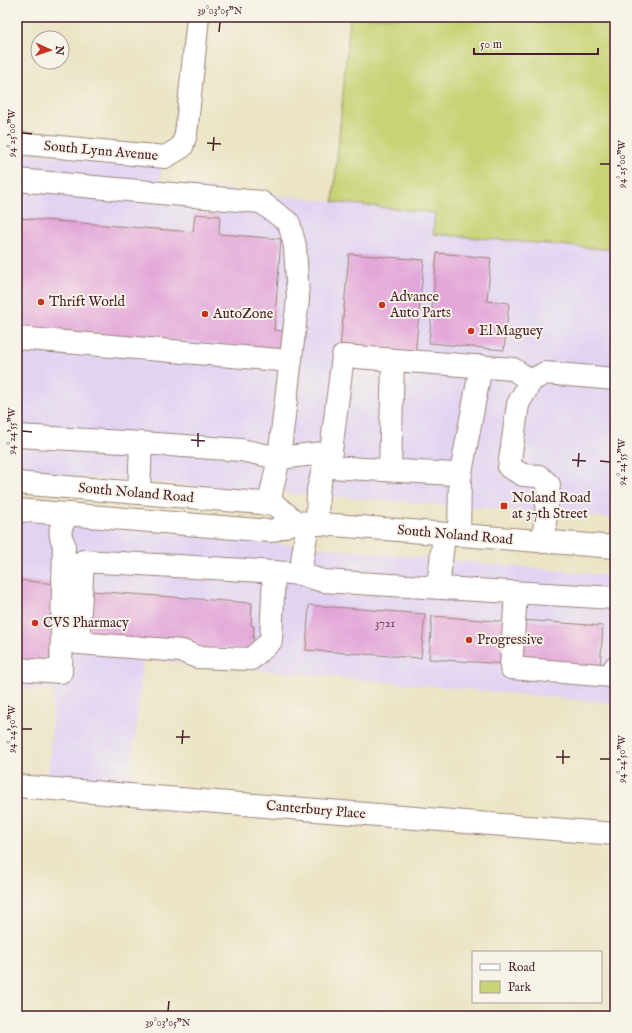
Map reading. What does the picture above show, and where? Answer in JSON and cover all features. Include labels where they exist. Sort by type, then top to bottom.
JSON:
[{"type":"street","name":"South Lynn Avenue","points":[[17,143],[165,157],[182,147],[186,134],[198,17]]},
{"type":"street","points":[[17,180],[261,202],[289,223],[295,246],[298,298],[279,458],[269,503]]},
{"type":"street","points":[[17,338],[291,361]]},
{"type":"street","points":[[300,574],[307,523],[323,470],[330,459],[343,356],[513,369],[531,380]]},
{"type":"street","points":[[390,470],[393,360]]},
{"type":"street","points":[[438,588],[451,534],[481,366]]},
{"type":"street","points":[[543,542],[549,485],[539,476],[523,475],[509,467],[518,404],[531,380],[545,373],[615,379]]},
{"type":"street","points":[[17,436],[241,450],[279,458],[330,459],[390,470],[454,474],[460,478]]},
{"type":"street","points":[[139,493],[141,443]]},
{"type":"street","name":"South Noland Road","points":[[17,483],[269,503],[274,504],[307,523]]},
{"type":"street","points":[[60,487],[64,514],[60,537],[70,555],[78,643],[182,651],[197,657],[251,659],[271,641],[274,572]]},
{"type":"street","name":"South Noland Road","points":[[17,510],[271,531],[307,523],[615,548]]},
{"type":"street","points":[[70,555],[300,574],[323,581],[615,598]]},
{"type":"street","points":[[17,669],[61,672],[70,555]]},
{"type":"street","points":[[516,593],[512,668],[612,676],[615,667]]},
{"type":"street","name":"Canterbury Place","points":[[17,786],[615,834]]},
{"type":"shaded area","points":[[17,152],[161,167],[161,182],[435,213],[433,234],[615,250],[615,518],[17,472]]},
{"type":"shaded area","points":[[17,519],[615,576],[615,703],[143,659],[131,784],[48,779],[54,691],[17,688]]},
{"type":"green space","points":[[350,17],[615,17],[615,250],[433,234],[435,213],[333,202]]},
{"type":"building","points":[[195,214],[220,216],[219,234],[281,239],[274,330],[284,331],[282,349],[17,327],[17,218],[193,232]]},
{"type":"building","points":[[437,253],[491,258],[487,301],[509,303],[504,350],[429,343]]},
{"type":"building","name":"Advance Auto Parts","points":[[349,254],[424,260],[415,356],[340,349]]},
{"type":"building","name":"CVS Pharmacy","points":[[17,580],[56,584],[49,666],[17,663]]},
{"type":"building","points":[[91,591],[252,603],[251,625],[254,626],[253,645],[249,645],[249,649],[226,647],[196,652],[195,644],[88,635]]},
{"type":"building","points":[[309,605],[425,614],[421,658],[306,650]]},
{"type":"building","name":"Progressive","points":[[432,616],[508,622],[505,664],[429,659]]},
{"type":"building","points":[[521,620],[603,626],[600,668],[518,661]]},
{"type":"place","name":"Thrift World","points":[[41,302]]},
{"type":"place","name":"Advance Auto Parts","points":[[382,305]]},
{"type":"place","name":"AutoZone","points":[[205,314]]},
{"type":"place","name":"El Maguey","points":[[471,331]]},
{"type":"place","name":"Noland Road at 37th Street","points":[[504,506]]},
{"type":"place","name":"CVS Pharmacy","points":[[35,623]]},
{"type":"place","name":"Progressive","points":[[469,640]]}]
